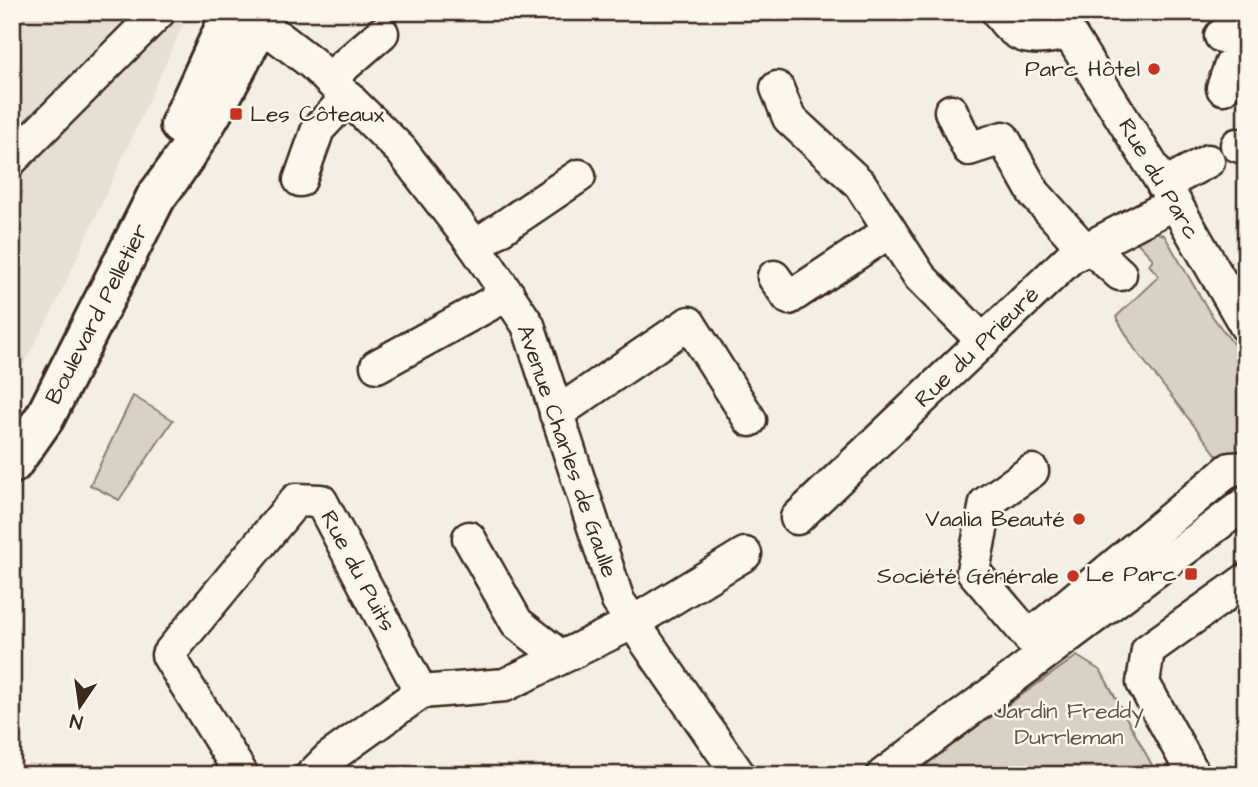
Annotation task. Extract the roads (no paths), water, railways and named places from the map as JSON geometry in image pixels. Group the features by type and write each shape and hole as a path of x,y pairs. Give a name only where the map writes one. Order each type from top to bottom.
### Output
{"main road":[{"name":"Boulevard Pelletier","path":"12,464 45,417 156,197 192,145 242,15"}],"street":[{"path":"12,159 159,12"},
{"name":"Rue du Parc","path":"998,12 1009,30 1027,38 1063,23 1169,194 1246,326"},
{"name":"Avenue Charles de Gaulle","path":"242,15 338,88 401,150 475,246 508,294 528,325 618,601 739,775"},
{"path":"300,180 318,129 338,88 382,33"},
{"path":"1223,88 1231,65 1246,57"},
{"path":"777,89 789,118 860,184 920,277 984,341"},
{"path":"951,111 970,149 1003,138 1034,193 1087,248 1120,274"},
{"name":"Rue du Prieuré","path":"797,518 1071,257 1169,194 1208,161"},
{"path":"475,246 579,176"},
{"path":"789,297 890,231"},
{"path":"377,366 508,294"},
{"path":"556,414 689,323 750,420"},
{"path":"883,775 1036,646 1230,468 1246,468"},
{"path":"1032,471 986,503 973,571 1036,646"},
{"name":"Rue du Puits","path":"242,775 168,655 296,500 321,501 421,692"},
{"path":"1036,646 1246,503"},
{"path":"469,538 517,623 561,657"},
{"path":"312,775 329,758 421,692 505,685 632,622 745,554"},
{"path":"1194,775 1143,683 1147,650 1246,580"}],"place":[{"name":"Parc Hôtel","path":"1154,69"},
{"name":"Les Côteaux","path":"236,114"},
{"name":"Vaalia Beauté","path":"1079,519"},
{"name":"Le Parc","path":"1191,574"},
{"name":"Société Générale","path":"1073,576"}],"park label":[{"name":"Jardin Freddy Durrleman","path":"1069,724"}]}
